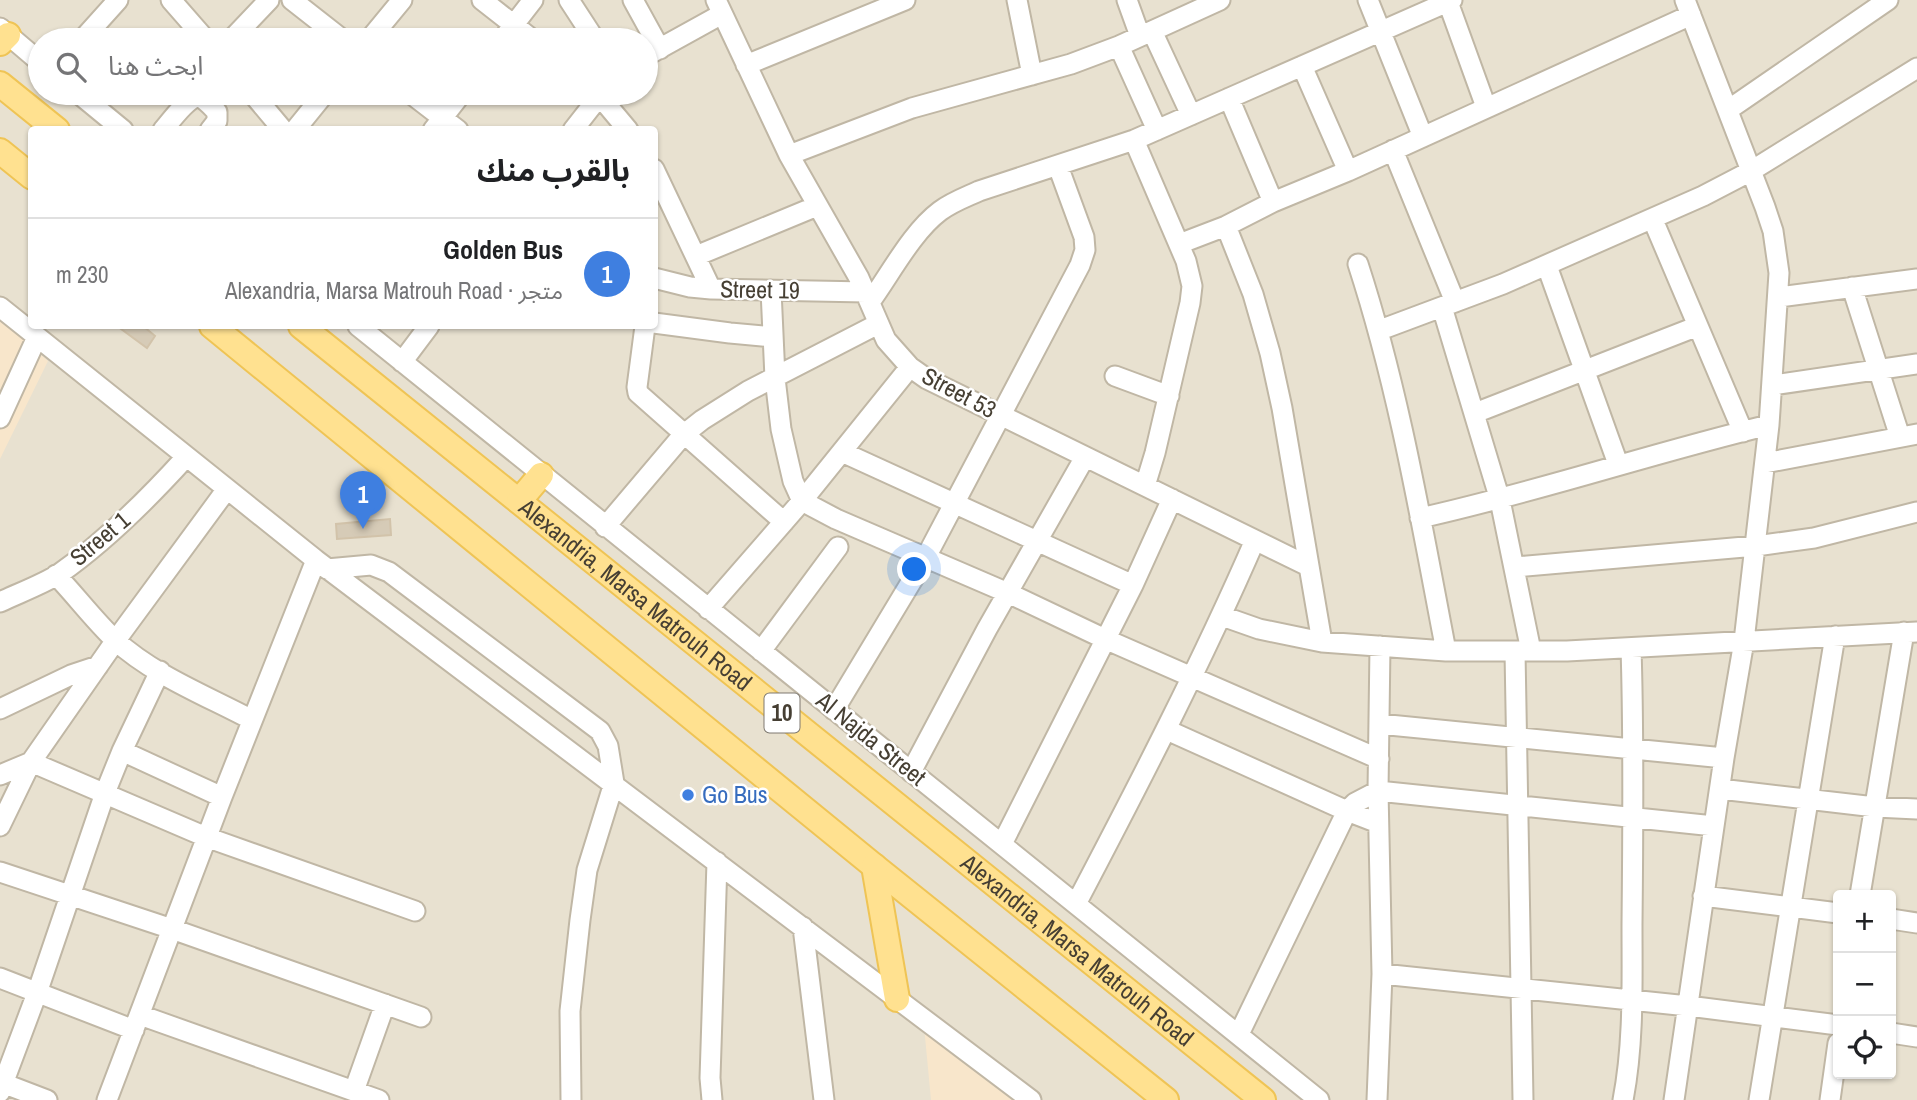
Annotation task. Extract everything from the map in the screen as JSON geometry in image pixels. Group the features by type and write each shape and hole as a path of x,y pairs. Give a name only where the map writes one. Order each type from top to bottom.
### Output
{"main road":[{"path":"0,84 52,126"},
{"path":"0,151 28,174"},
{"name":"10","path":"216,329 874,866 1166,1100"},
{"name":"Alexandria, Marsa Matrouh Road","path":"306,329 1263,1100"},
{"path":"519,501 541,475"},
{"path":"874,866 897,999"}],"street":[{"path":"93,28 118,0"},
{"path":"171,0 196,28"},
{"path":"242,28 269,0"},
{"path":"292,0 328,28"},
{"path":"379,28 402,0"},
{"path":"482,0 504,28"},
{"path":"512,28 533,0"},
{"path":"569,0 587,28"},
{"path":"633,0 644,28"},
{"path":"746,65 905,0"},
{"path":"1017,0 1032,75"},
{"path":"1127,0 1191,115"},
{"path":"1368,0 1423,136"},
{"path":"1728,110 1888,0"},
{"path":"868,297 923,226 940,211 979,191 1134,140 1450,1 1486,107"},
{"path":"789,155 912,108 1071,64 1119,46 1211,2"},
{"path":"658,49 719,7"},
{"name":"Street 53","path":"719,7 789,155 868,297 886,340 910,367 927,379 1308,566"},
{"path":"1179,244 1226,226 1273,202 1348,171 1688,8 1773,231 1779,296 1773,385 1745,641 1724,758 1674,1100"},
{"path":"3,35 28,53"},
{"path":"1119,46 1157,130"},
{"path":"1302,66 1348,171"},
{"path":"1380,330 1547,266 1653,220 1752,171 1917,68"},
{"path":"1229,98 1273,202"},
{"path":"93,105 118,126"},
{"path":"167,126 186,105"},
{"path":"208,105 216,112 213,126"},
{"path":"262,105 280,126"},
{"path":"298,126 315,105"},
{"path":"422,105 444,126 455,105"},
{"path":"576,126 591,105"},
{"path":"608,105 625,126"},
{"path":"1134,140 1179,244 1192,286 1191,303 1145,486"},
{"path":"1393,150 1448,304 1516,567 1523,651 1517,737 1523,1100"},
{"path":"834,710 925,559 1080,265 1085,250 1084,237 1058,166"},
{"path":"658,177 711,289"},
{"path":"696,256 817,205"},
{"path":"1653,220 1743,432"},
{"path":"1226,226 1253,294 1265,334 1282,408 1322,642"},
{"path":"1358,264 1380,330 1446,651"},
{"path":"1547,266 1618,464"},
{"name":"Street 19","path":"658,279 711,289 868,297"},
{"path":"1779,296 1917,279"},
{"path":"1765,463 1912,438 1879,370 1852,287"},
{"path":"771,290 775,378 786,457 802,500 836,519 925,559 1008,593 1105,639 1379,759"},
{"path":"0,307 321,565 614,783 1031,1100"},
{"path":"658,324 773,337"},
{"path":"605,527 683,435 723,405 878,324"},
{"path":"1475,412 1698,326"},
{"name":"Al Najda Street","path":"362,329 1319,1100"},
{"path":"402,362 427,329"},
{"path":"645,329 638,393 784,522"},
{"path":"0,418 37,337"},
{"path":"1773,385 1917,364"},
{"path":"708,609 784,522 910,367"},
{"path":"1115,376 1168,396"},
{"path":"1420,518 1500,500 1618,464 1769,425"},
{"path":"842,452 1133,585"},
{"name":"Street 1","path":"0,602 56,575 113,531 186,457"},
{"path":"911,772 1085,457"},
{"path":"0,826 31,762 116,640 227,489"},
{"path":"1002,845 1133,585 1172,499"},
{"path":"1516,567 1756,547 1814,538 1917,512"},
{"path":"1076,904 1167,730 1255,540"},
{"path":"761,651 838,547"},
{"path":"107,1100 252,720 321,565"},
{"path":"321,565 371,565 389,572 600,731 608,746 614,783 587,870 570,1011 571,1100"},
{"path":"56,575 116,640 160,671 252,720"},
{"path":"1222,616 1259,629 1322,642 1446,651 1631,648 1910,632 1861,890"},
{"path":"1759,1100 1835,636"},
{"path":"1377,1100 1382,974 1378,823 1380,646"},
{"path":"1623,1100 1630,1053 1632,1001 1634,749 1631,648"},
{"path":"0,709 71,675 98,666"},
{"path":"47,1100 1,1086 37,993 105,793 160,671"},
{"path":"1379,724 1724,758"},
{"path":"1167,730 1378,823"},
{"path":"122,751 222,797"},
{"path":"0,775 31,762 206,837 415,911"},
{"path":"1720,789 1875,807 1917,809"},
{"path":"1238,1034 1347,811 1355,803 1378,791 1714,826"},
{"path":"712,1100 710,1078 717,862"},
{"path":"0,872 172,929 421,1017"},
{"path":"1703,896 1833,912"},
{"path":"1896,920 1917,923"},
{"path":"803,927 824,1100"},
{"path":"1382,974 1773,1015 1833,1024"},
{"path":"0,978 37,993 379,1100"},
{"path":"354,1091 385,1004"},
{"path":"1896,1034 1917,1037"},
{"path":"1830,1100 1833,1079"}],"shaded area":[{"path":"0,0 1917,0 1917,1100 0,1100"},
{"path":"0,319 48,361 0,459"},
{"path":"924,1026 1030,1100 931,1100"}],"building":[{"path":"121,329 147,329 155,336 147,348"},
{"path":"390,519 391,535 337,539 336,524"}],"place":[{"name":"Golden Bus","path":"363,529"},
{"name":"Go Bus","path":"688,795"}]}
